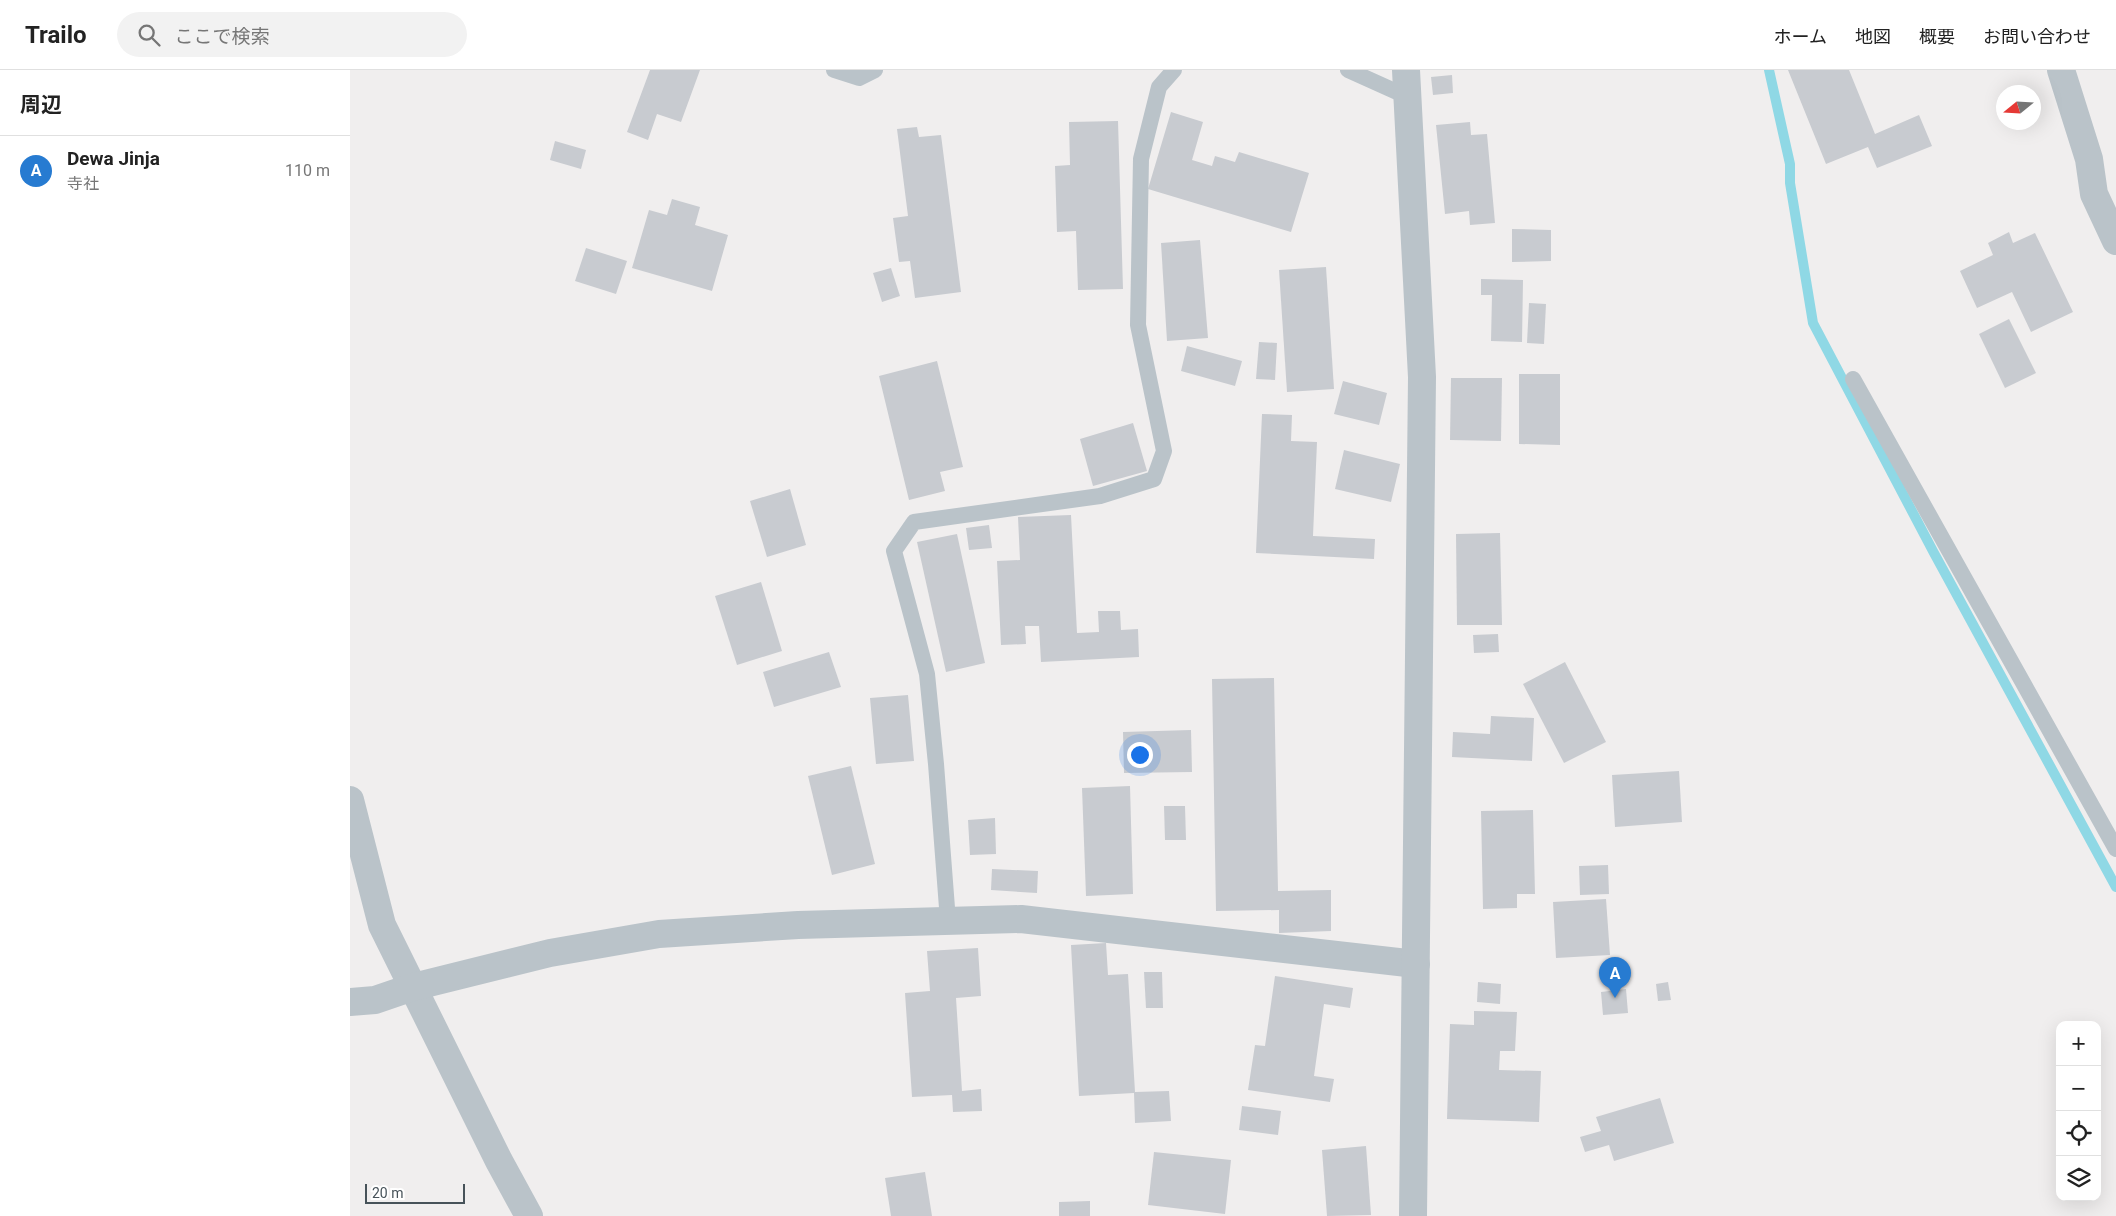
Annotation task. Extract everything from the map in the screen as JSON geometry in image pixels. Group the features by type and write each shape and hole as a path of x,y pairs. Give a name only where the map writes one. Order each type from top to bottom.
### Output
{"street":[{"path":"1406,70 1422,377 1413,1216"},
{"path":"2060,70 2089,159 2094,194 2116,240"},
{"path":"350,800 382,925 498,1161 529,1216"},
{"path":"350,1002 375,1000 413,987 550,953 659,934 798,925 1021,918 1416,964"}],"lane":[{"path":"834,70 859,78 875,70"},
{"path":"948,921 927,674 894,551 914,522 1100,496 1154,479 1164,451 1138,326 1141,159 1159,87 1174,70"},
{"path":"1348,70 1408,98"},
{"path":"1853,379 2116,849"}],"building":[{"path":"650,70 700,70 681,122 657,114 648,140 627,132"},
{"path":"1788,70 1849,70 1875,134 1919,115 1932,146 1877,168 1868,147 1826,164"},
{"path":"1452,75 1453,93 1433,95 1431,77"},
{"path":"1171,112 1203,122 1192,160 1212,166 1215,156 1235,162 1239,152 1309,173 1291,232 1148,189"},
{"path":"1118,121 1123,289 1078,290 1076,231 1057,232 1055,166 1070,165 1069,122"},
{"path":"1470,122 1471,135 1487,134 1495,223 1470,225 1469,211 1445,214 1436,125"},
{"path":"917,127 919,137 941,135 961,292 915,298 910,261 899,262 893,218 908,216 897,129"},
{"path":"555,141 586,150 581,169 550,160"},
{"path":"672,199 700,207 695,225 728,235 712,291 632,268 649,210 667,215"},
{"path":"1512,229 1551,230 1551,261 1512,262"},
{"path":"2009,232 2013,243 2035,233 2073,312 2031,332 2012,292 1977,308 1960,271 1993,255 1988,243"},
{"path":"1200,240 1208,338 1167,341 1161,243"},
{"path":"586,248 627,261 616,294 575,281"},
{"path":"1326,267 1334,389 1287,392 1279,270"},
{"path":"891,268 900,296 882,302 873,273"},
{"path":"1481,279 1523,280 1522,342 1491,341 1492,295 1481,295"},
{"path":"1529,303 1546,304 1544,344 1527,343"},
{"path":"2009,319 2036,373 2005,388 1979,334"},
{"path":"1259,342 1277,343 1275,380 1256,379"},
{"path":"1187,346 1242,361 1235,386 1181,371"},
{"path":"937,361 963,467 940,472 945,491 909,500 879,376"},
{"path":"1519,374 1560,374 1560,445 1519,444"},
{"path":"1451,378 1502,378 1501,441 1450,440"},
{"path":"1343,381 1387,393 1379,425 1334,414"},
{"path":"1262,414 1292,415 1291,441 1317,442 1313,536 1375,539 1374,559 1256,553"},
{"path":"1133,423 1147,471 1093,486 1080,439"},
{"path":"1344,450 1400,464 1391,502 1335,489"},
{"path":"790,489 806,545 767,557 750,501"},
{"path":"1071,515 1077,633 1099,632 1098,611 1120,611 1121,630 1138,629 1139,657 1041,662 1039,626 1025,626 1026,644 1001,645 997,561 1020,560 1018,517"},
{"path":"989,525 992,548 969,550 966,528"},
{"path":"1500,533 1502,625 1457,625 1456,534"},
{"path":"957,534 985,663 946,672 917,542"},
{"path":"761,582 782,651 737,665 715,596"},
{"path":"1498,634 1499,652 1474,653 1473,635"},
{"path":"829,652 841,687 774,707 763,672"},
{"path":"1565,662 1606,742 1564,763 1523,684"},
{"path":"1274,678 1278,891 1331,890 1331,931 1279,933 1279,910 1216,911 1212,679"},
{"path":"908,695 914,761 876,764 870,698"},
{"path":"1491,716 1534,718 1532,761 1452,757 1453,732 1490,734"},
{"path":"1191,730 1192,772 1124,773 1123,732"},
{"path":"851,766 875,864 832,875 808,776"},
{"path":"1679,771 1682,822 1615,827 1612,775"},
{"path":"1130,786 1133,894 1086,896 1082,788"},
{"path":"1164,806 1185,806 1186,840 1165,840"},
{"path":"1533,810 1535,894 1517,894 1517,908 1483,909 1481,811"},
{"path":"995,818 996,854 970,855 968,820"},
{"path":"1608,865 1609,894 1580,895 1579,866"},
{"path":"992,869 1038,871 1037,893 991,890"},
{"path":"1606,899 1610,955 1556,958 1553,902"},
{"path":"1106,943 1108,975 1128,974 1135,1092 1169,1091 1171,1121 1135,1123 1134,1093 1079,1096 1071,945"},
{"path":"978,948 981,996 956,998 962,1091 981,1089 982,1111 953,1112 952,1095 912,1097 905,993 930,991 927,951"},
{"path":"1144,972 1162,972 1163,1008 1146,1008"},
{"path":"1275,976 1353,988 1350,1008 1324,1004 1314,1076 1334,1079 1330,1102 1248,1090 1255,1045 1265,1046"},
{"path":"1478,982 1501,984 1500,1004 1477,1002"},
{"path":"1668,982 1671,1000 1658,1001 1656,984"},
{"path":"1626,989 1628,1013 1603,1015 1601,992"},
{"path":"1474,1011 1517,1012 1515,1051 1500,1051 1499,1070 1541,1071 1539,1122 1447,1119 1450,1024 1474,1025"},
{"path":"1660,1098 1674,1143 1614,1161 1609,1145 1585,1152 1580,1137 1601,1131 1596,1117"},
{"path":"1242,1106 1281,1111 1278,1135 1239,1130"},
{"path":"1366,1146 1371,1215 1327,1216 1322,1150"},
{"path":"1154,1152 1231,1160 1225,1214 1148,1205"},
{"path":"925,1172 932,1216 891,1216 885,1178"},
{"path":"1090,1201 1090,1216 1059,1216 1059,1202"}],"waterway":[{"path":"1769,70 1790,164 1790,183 1813,323 1934,553 2116,887"}],"place":[{"name":"Dewa Jinja","path":"1615,998"}]}
